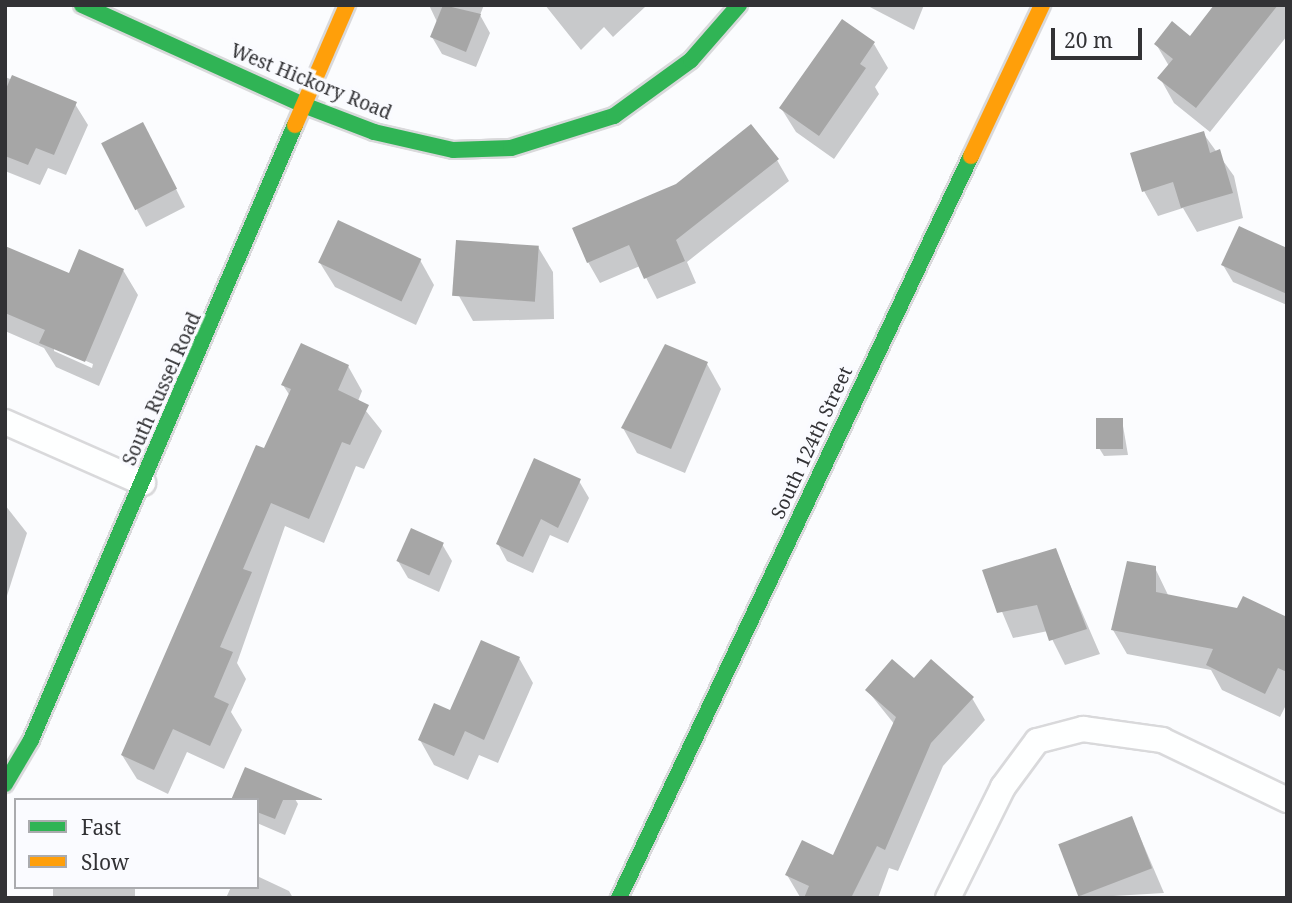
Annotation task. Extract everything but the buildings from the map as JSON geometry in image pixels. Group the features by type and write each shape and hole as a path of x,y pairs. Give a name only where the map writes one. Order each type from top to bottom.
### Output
{"street":[{"name":"West Hickory Road","path":"82,5 306,106 374,132 453,149 548,139 650,95 739,5"},
{"name":"South Russel Road","path":"5,785 31,740 306,106 347,5"},
{"name":"South 124th Street","path":"619,898 1042,5"},
{"path":"5,422 143,483"},
{"path":"948,898 1003,787 1037,741 1083,729 1162,740 1287,800"}],"traffic: fast":[{"path":"82,5 306,106 374,132 453,150 511,148 614,116 691,60 739,5"},
{"path":"5,784 31,740 295,125"},
{"path":"619,898 971,156"}],"traffic: slow":[{"path":"295,125 347,5"},
{"path":"971,156 1042,5"}]}
